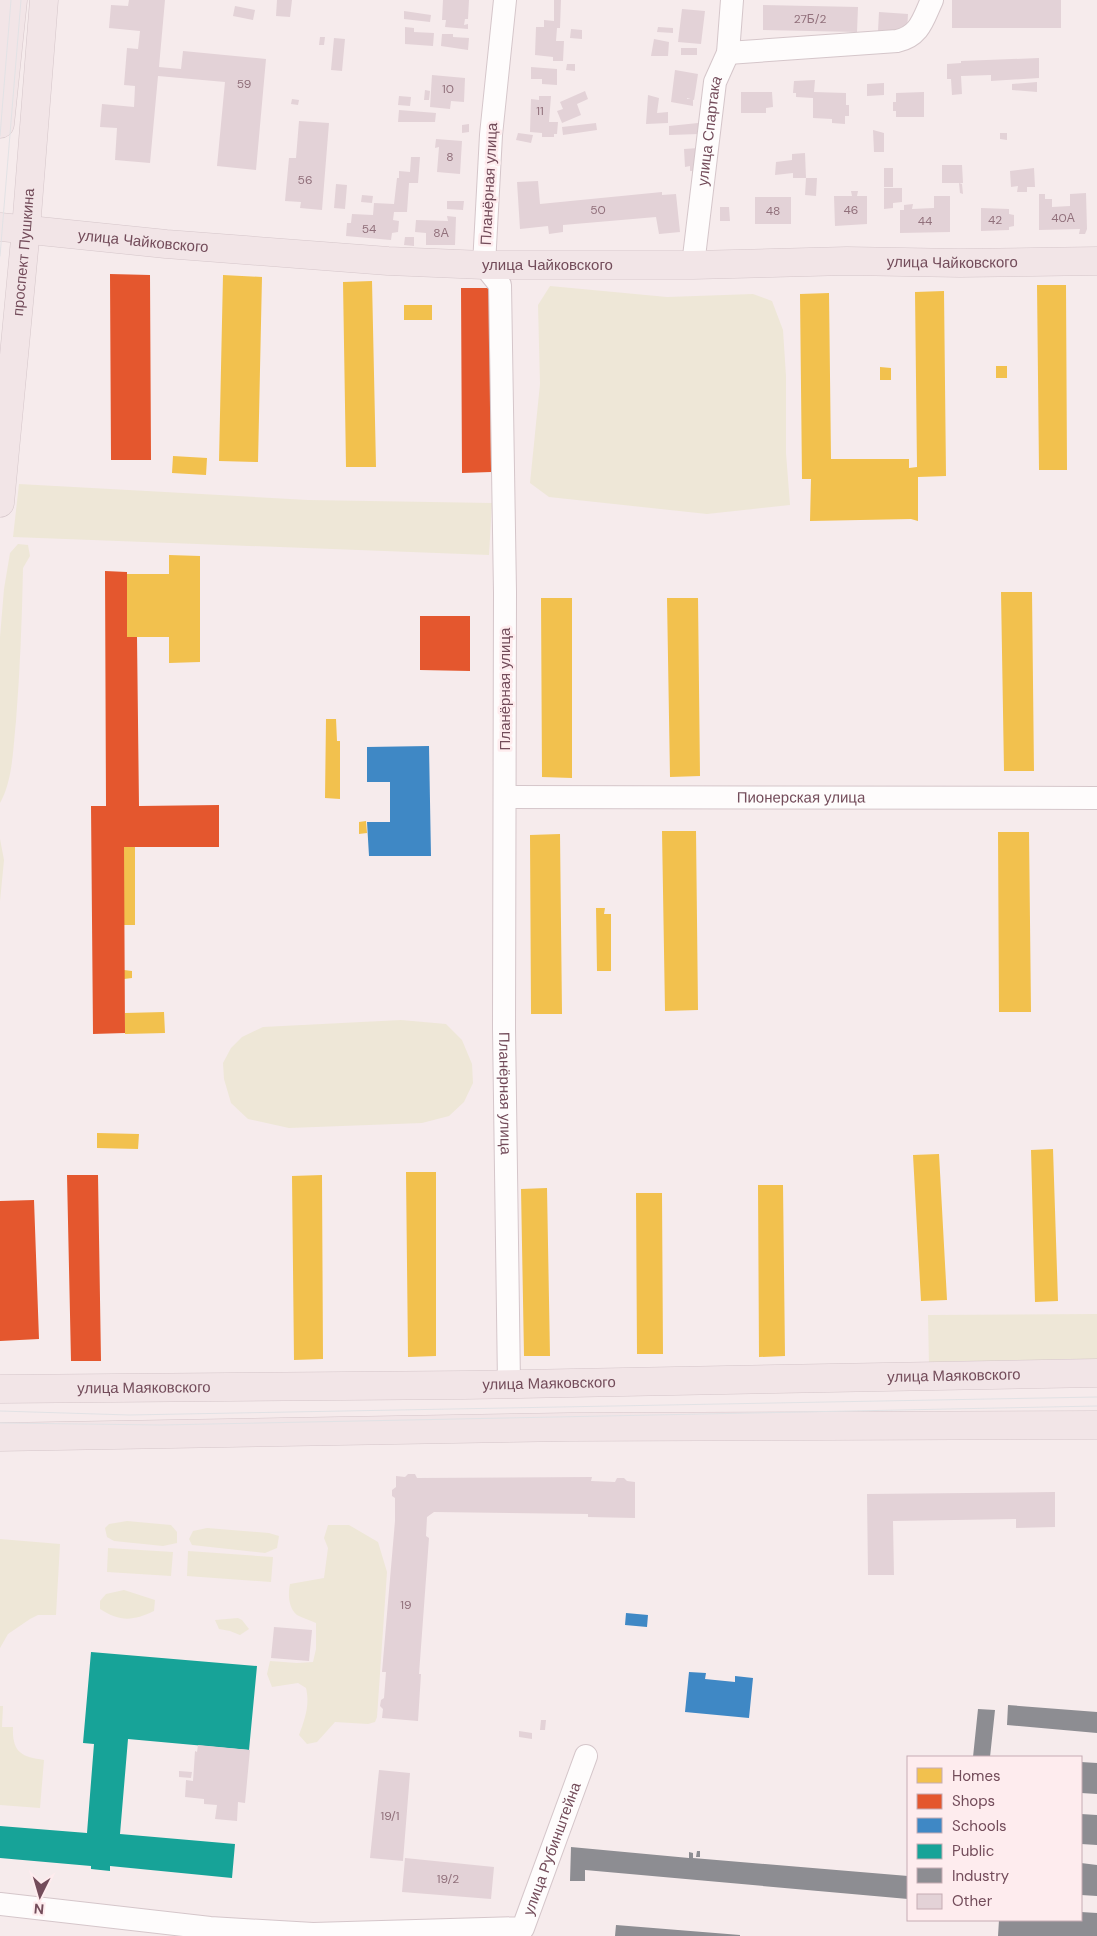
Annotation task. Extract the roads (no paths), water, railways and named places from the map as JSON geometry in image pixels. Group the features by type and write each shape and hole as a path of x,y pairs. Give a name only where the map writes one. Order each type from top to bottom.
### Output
{"main road":[{"path":"0,124 13,0"},
{"name":"проспект Пушкина","path":"0,502 13,228 44,0"},
{"name":"улица Чайковского","path":"13,228 166,244 388,261 484,265 693,265 847,261 960,263 1097,261"},
{"name":"улица Маяковского","path":"0,1389 509,1384 1097,1373"},
{"path":"0,1437 569,1427 1097,1425"}],"street":[{"name":"Планёрная улица","path":"505,0 491,134 484,265 500,285 505,592 504,1030 509,1384"},
{"name":"улица Спартака","path":"693,265 715,82 728,53 732,0"},
{"path":"728,53 907,39 916,32 932,0"},
{"name":"Пионерская улица","path":"505,797 1097,798"},
{"name":"улица Рубинштейна","path":"0,1904 210,1928 313,1934 523,1928 586,1756"}],"tram line":[{"path":"0,136 11,0"},
{"path":"0,256 21,0"},
{"path":"0,1411 129,1415 1097,1397"},
{"path":"0,1423 161,1425 1097,1406"}]}
